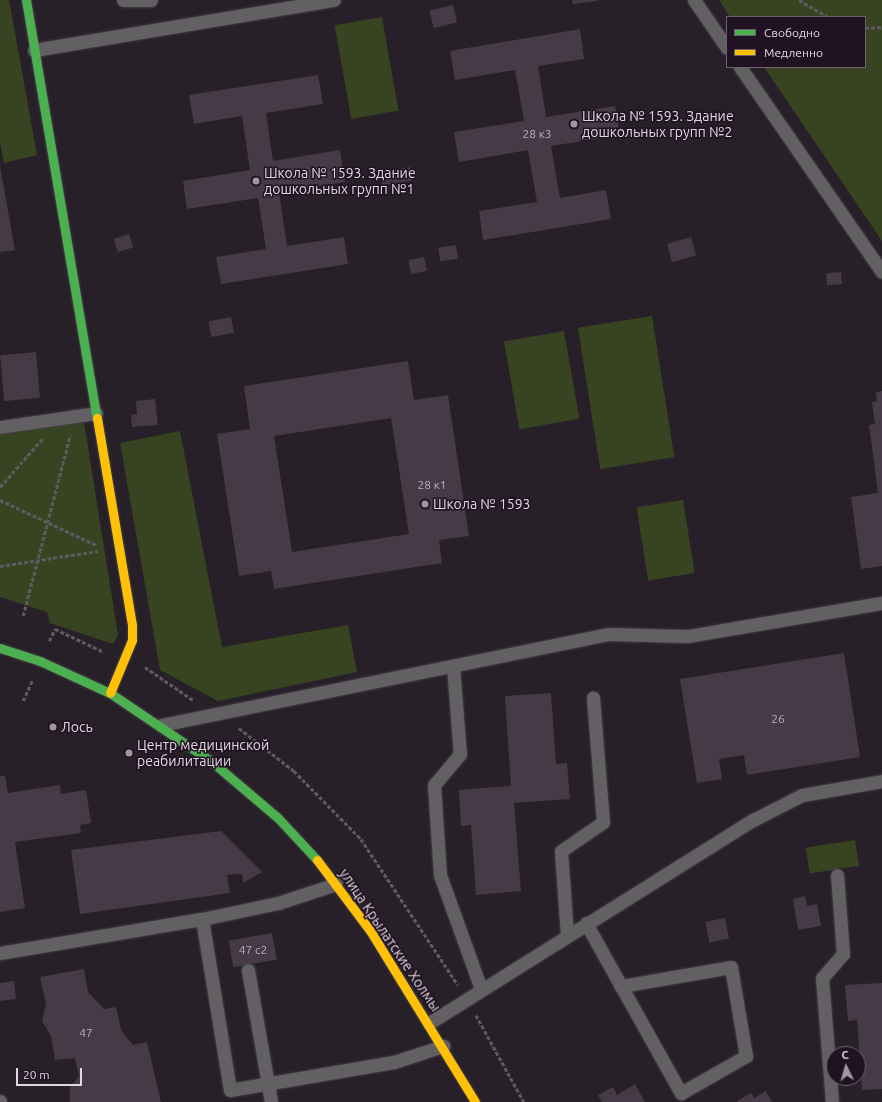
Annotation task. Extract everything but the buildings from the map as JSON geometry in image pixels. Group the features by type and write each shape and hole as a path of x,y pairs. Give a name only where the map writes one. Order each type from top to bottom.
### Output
{"street":[{"path":"26,0 132,625 132,640 110,693"},
{"name":"улица Крылатские Холмы","path":"0,648 40,661 110,693 161,725 211,761 278,818 336,884 429,1023 475,1102"}],"lane":[{"path":"123,0 151,0"},
{"path":"34,50 334,0"},
{"path":"694,0 726,47"},
{"path":"741,68 882,272"},
{"path":"0,427 96,412"},
{"path":"161,725 609,634 688,636 882,604"},
{"path":"453,666 460,754 434,785 440,876 481,989"},
{"path":"567,935 561,851 603,822 593,697"},
{"path":"429,1023 586,923 753,820 802,795 882,781"},
{"path":"832,1102 822,978 843,954 837,875"},
{"path":"0,953 202,919 278,903 336,884"},
{"path":"202,919 230,1090 394,1062 443,1046"},
{"path":"586,923 621,986 681,1093 746,1056 731,967 621,986"},
{"path":"248,970 271,1102"}],"path":[{"path":"799,0 826,16"},
{"path":"866,28 882,28"},
{"path":"23,616 75,415"},
{"path":"0,487 60,418"},
{"path":"0,500 104,548 38,561 0,566"},
{"path":"55,629 123,661 144,667 215,715 240,728 294,772 361,839 467,998 524,1102"}],"green space":[{"path":"0,0 9,0 37,155 4,163 0,142"},
{"path":"719,0 882,0 882,241 765,68 866,68 866,16 729,16"},
{"path":"382,17 398,111 351,119 335,25"},
{"path":"652,316 674,457 600,469 578,328"},
{"path":"564,331 579,419 519,429 504,342"},
{"path":"84,422 118,635 113,644 50,623 47,612 0,597 0,434"},
{"path":"180,431 222,647 348,625 357,672 218,701 160,670 120,443"},
{"path":"683,500 695,573 648,580 637,507"},
{"path":"855,840 859,866 810,874 806,848"}],"traffic: fast":[{"path":"26,0 97,418"},
{"path":"0,648 40,661 110,693 211,761 278,818 317,860"}],"traffic: slow":[{"path":"97,418 132,625 132,640 110,693"},
{"path":"317,860 371,932 475,1102"}],"place":[{"name":"Школа № 1593. Здание дошкольных групп №2","path":"574,124"},
{"name":"Школа № 1593. Здание дошкольных групп №1","path":"256,181"},
{"name":"Школа № 1593","path":"425,504"},
{"name":"Лось","path":"53,727"},
{"name":"Центр медицинской реабилитации","path":"129,753"}]}
